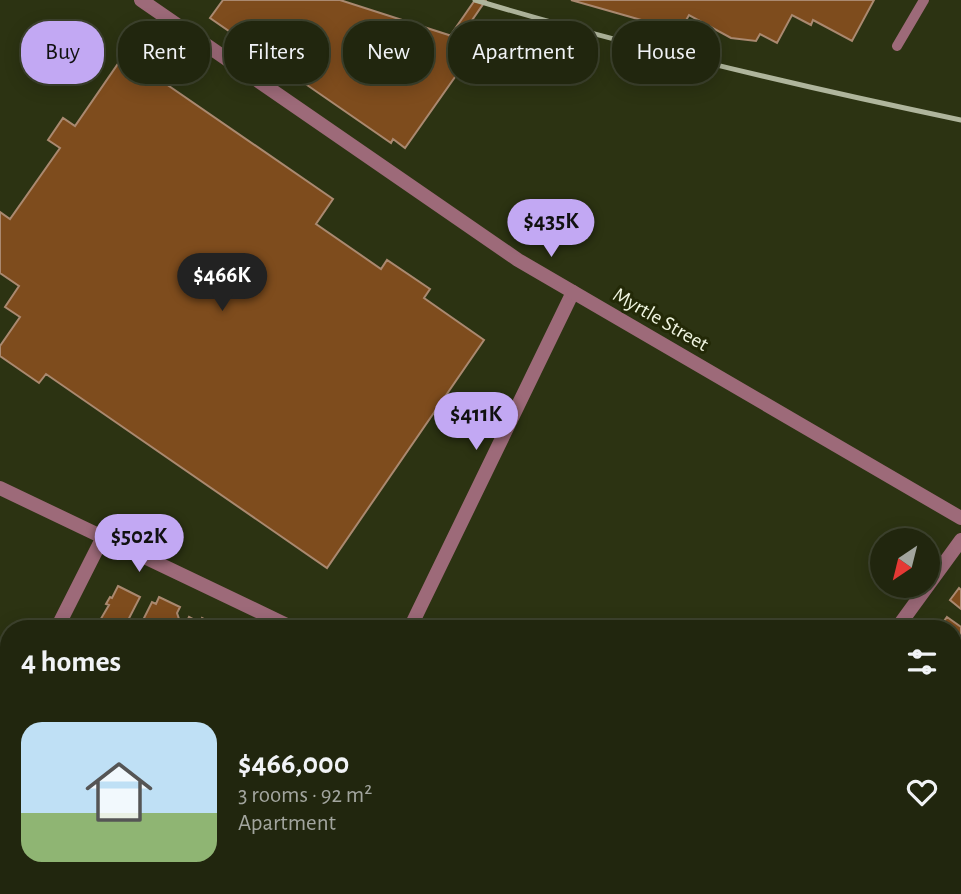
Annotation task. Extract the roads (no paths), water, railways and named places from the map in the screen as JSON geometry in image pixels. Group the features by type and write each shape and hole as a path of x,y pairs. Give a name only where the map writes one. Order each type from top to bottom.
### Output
{"street":[{"name":"Myrtle Street","path":"141,0 498,246 961,518"},
{"path":"414,620 573,292"},
{"path":"0,488 276,620"},
{"path":"61,620 103,537"},
{"path":"903,620 961,540"}],"lane":[{"path":"897,46 924,0"}],"railway":[{"path":"475,0 717,65 961,120"}]}
